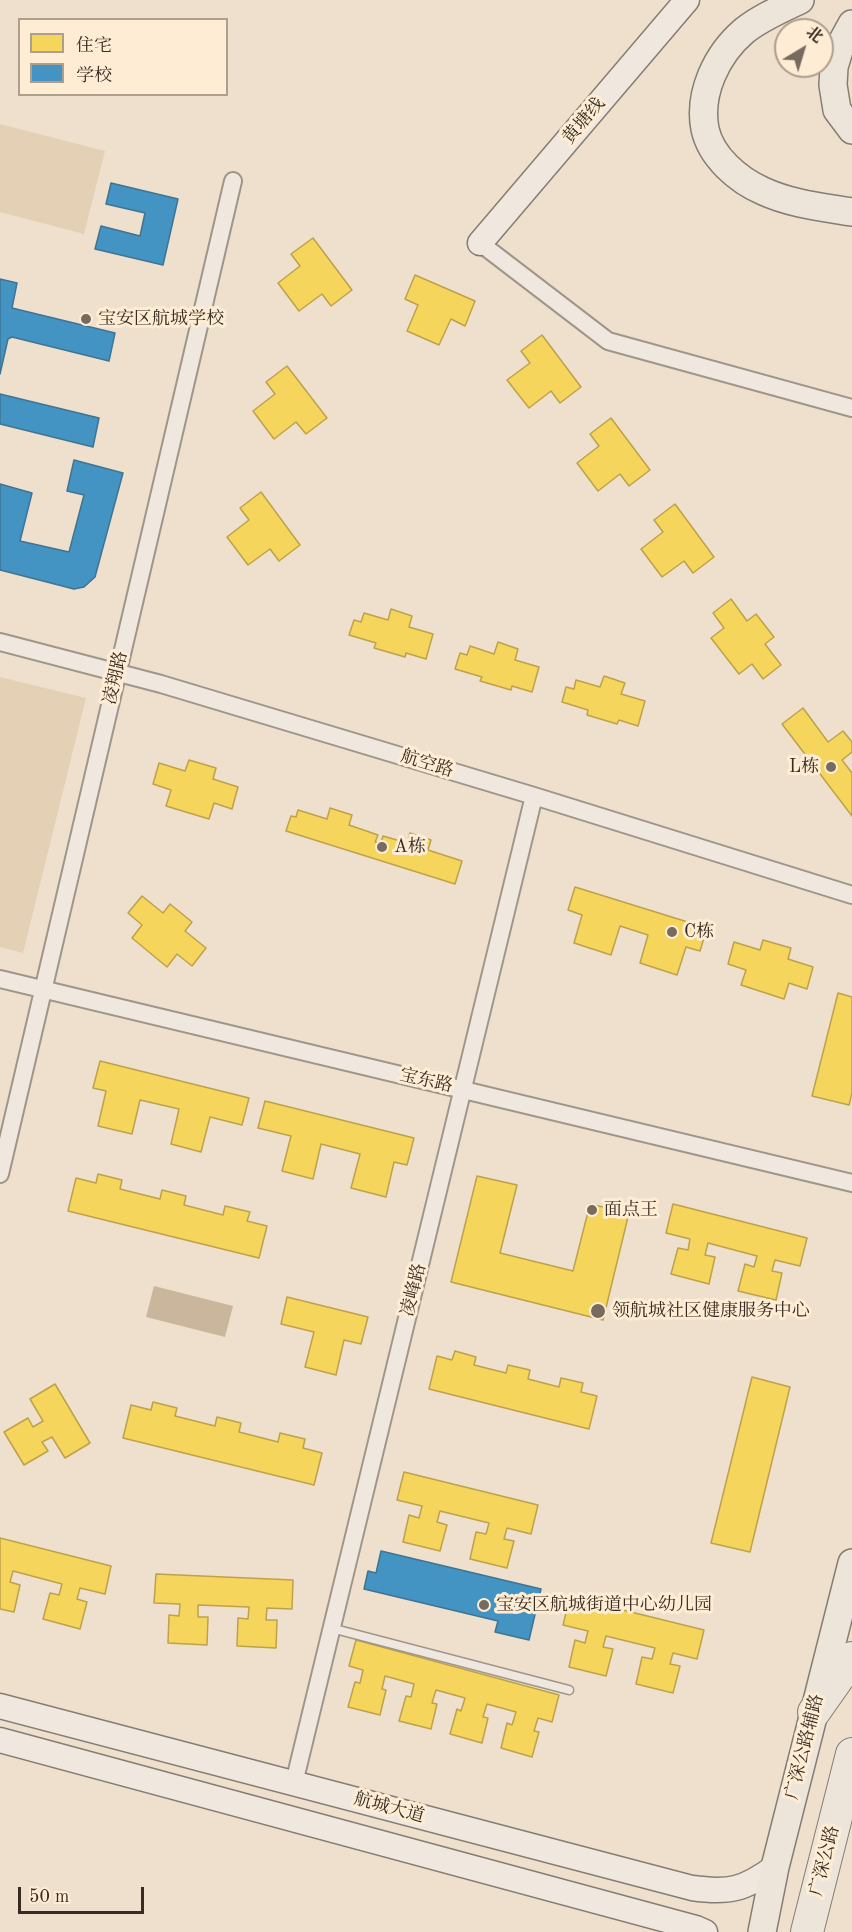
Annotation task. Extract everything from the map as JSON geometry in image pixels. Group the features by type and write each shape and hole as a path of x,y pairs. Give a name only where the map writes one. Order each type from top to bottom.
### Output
{"highway":[{"path":"814,1712 852,1659"},
{"name":"广深公路","path":"807,1932 852,1754"}],"main road":[{"name":"黄塘线","path":"480,243 687,0"},
{"path":"800,0 770,14 744,31 726,50 712,73 704,103 705,130 718,157 737,176 762,191 794,202 852,212"},
{"path":"852,24 841,44 834,67 833,85 837,110 852,130"},
{"name":"广深公路辅路","path":"762,1932 775,1867 852,1563"},
{"name":"航城大道","path":"0,1706 692,1888 717,1891 736,1889 757,1880 775,1867"},
{"name":"航城大道","path":"0,1740 705,1932"},
{"path":"571,1894 583,1893 593,1881 592,1869 580,1858"}],"street":[{"name":"凌翔路","path":"0,1174 232,181"},
{"path":"480,243 608,341 852,408"},
{"name":"航空路","path":"0,642 118,671 534,796 852,896"},
{"name":"凌峰路","path":"294,1783 534,796"},
{"name":"宝东路","path":"0,979 852,1184"}],"lane":[{"path":"331,1628 569,1690"}],"shaded area":[{"path":"0,124 105,151 84,234 0,212"},
{"path":"0,677 86,698 23,953 0,947"},
{"path":"154,1286 233,1306 225,1337 146,1317"}],"building: 住宅":[{"path":"313,238 352,290 331,306 322,294 299,311 278,283 300,266 291,254"},
{"path":"415,275 475,301 465,326 451,319 439,345 407,331 418,305 405,299"},
{"path":"542,335 581,387 560,403 551,391 529,408 507,380 530,363 521,351"},
{"path":"287,366 327,418 306,434 296,422 274,439 253,411 275,394 266,382"},
{"path":"611,418 650,470 629,486 620,474 598,491 577,463 599,446 590,434"},
{"path":"261,492 300,545 279,561 270,549 248,565 227,537 249,520 240,508"},
{"path":"675,504 714,557 693,573 684,561 662,577 641,549 663,532 654,520"},
{"path":"731,599 747,621 756,614 774,637 765,644 781,665 763,679 752,664 739,674 711,638 724,628 713,613"},
{"path":"391,609 412,616 409,627 433,634 426,659 406,653 405,657 374,648 376,643 349,635 354,620 361,622 364,613 388,620"},
{"path":"498,642 518,649 515,660 539,667 532,692 512,686 511,690 480,681 482,677 455,669 460,653 467,655 470,646 494,654"},
{"path":"604,676 625,683 621,694 645,701 638,726 619,720 617,724 587,715 588,710 562,702 566,687 574,689 576,680 600,687"},
{"name":"L栋","path":"803,708 828,742 843,731 852,742 852,752 842,760 852,773 852,816 782,724"},
{"path":"189,760 216,768 213,779 238,787 232,809 214,803 209,819 166,806 171,790 153,784 159,763 185,771"},
{"name":"A栋","path":"330,808 352,815 349,825 378,835 375,842 381,843 383,836 407,843 410,833 431,840 428,850 462,861 455,884 286,831 291,816 296,817 298,810 327,819"},
{"name":"C栋","path":"575,887 707,928 700,951 686,947 677,975 640,963 648,935 620,926 611,955 574,943 582,915 568,910"},
{"path":"142,896 163,913 170,904 192,922 185,931 206,948 192,966 177,954 167,967 132,938 142,925 128,913"},
{"path":"763,940 791,948 788,959 813,967 807,989 789,983 784,999 741,985 746,970 728,964 734,942 760,950"},
{"path":"838,993 852,997 852,1093 849,1105 812,1096"},
{"path":"100,1061 249,1098 242,1125 210,1117 201,1152 171,1144 179,1109 140,1100 132,1134 98,1126 106,1091 93,1088"},
{"path":"265,1101 414,1138 407,1165 394,1162 386,1197 351,1188 360,1154 321,1144 313,1179 282,1171 291,1136 258,1128"},
{"path":"98,1174 122,1180 120,1189 160,1199 162,1190 186,1196 184,1205 223,1215 225,1206 250,1212 247,1221 267,1226 259,1258 68,1211 76,1178 96,1183"},
{"path":"477,1176 517,1185 500,1253 573,1271 590,1204 629,1213 603,1320 451,1282"},
{"path":"673,1204 807,1238 800,1266 775,1260 772,1271 782,1273 776,1300 738,1291 745,1264 754,1267 757,1256 708,1243 705,1255 715,1257 709,1284 671,1274 678,1248 688,1250 690,1239 666,1233"},
{"path":"287,1297 368,1317 361,1344 344,1340 336,1375 305,1367 314,1332 281,1324"},
{"path":"455,1351 476,1357 474,1365 506,1373 508,1365 530,1370 528,1379 559,1387 561,1378 583,1383 581,1392 597,1396 589,1429 429,1389 437,1356 452,1360"},
{"path":"752,1377 790,1387 750,1552 711,1543"},
{"path":"55,1384 90,1443 65,1458 52,1437 42,1442 48,1451 24,1465 4,1432 28,1418 33,1427 43,1421 30,1399"},
{"path":"153,1402 177,1408 175,1416 215,1426 217,1417 241,1423 239,1432 278,1442 280,1433 305,1439 303,1448 322,1453 314,1485 123,1438 131,1405 151,1410"},
{"path":"404,1472 538,1505 531,1534 507,1528 504,1539 514,1541 507,1568 470,1559 476,1532 486,1534 489,1523 440,1511 437,1522 447,1525 440,1551 403,1542 409,1515 419,1518 422,1506 397,1500"},
{"path":"0,1538 111,1566 105,1594 80,1588 77,1599 87,1602 80,1629 43,1619 50,1593 59,1595 62,1584 13,1571 10,1582 20,1585 14,1612 0,1609"},
{"path":"156,1574 293,1580 292,1609 267,1608 266,1620 277,1620 276,1648 237,1646 238,1618 248,1619 249,1607 198,1605 198,1617 208,1617 207,1645 168,1643 169,1615 179,1616 180,1604 154,1603"},
{"path":"570,1597 704,1630 697,1659 673,1653 670,1664 680,1666 673,1693 636,1684 642,1657 652,1659 655,1648 606,1636 603,1647 613,1649 606,1676 569,1667 575,1640 585,1643 588,1631 563,1625"},
{"path":"356,1640 559,1695 552,1722 538,1718 534,1731 539,1732 532,1757 501,1748 507,1723 512,1725 516,1712 487,1704 483,1717 488,1718 482,1743 450,1734 457,1709 461,1711 465,1698 436,1690 432,1703 437,1704 431,1729 399,1721 406,1696 411,1697 414,1684 385,1676 382,1689 386,1690 380,1715 348,1707 355,1682 360,1683 363,1670 349,1666"}],"building: 学校":[{"path":"111,183 178,199 163,265 95,249 101,226 140,236 145,213 106,204"},
{"path":"0,279 17,283 12,308 115,333 109,361 12,337 8,339 0,374"},
{"path":"0,394 99,418 93,447 0,424"},
{"path":"74,460 123,473 95,577 84,587 74,589 0,570 0,484 32,493 20,541 69,552 84,495 67,491"},
{"name":"宝安区航城街道中心幼儿园","path":"381,1551 541,1589 529,1640 495,1632 498,1621 364,1589 368,1571 376,1573"}],"place":[{"name":"宝安区航城学校","path":"86,319"},
{"name":"L栋","path":"831,767"},
{"name":"A栋","path":"382,847"},
{"name":"C栋","path":"672,932"},
{"name":"面点王","path":"592,1210"},
{"name":"领航城社区健康服务中心","path":"598,1311"},
{"name":"宝安区航城街道中心幼儿园","path":"484,1605"}]}
